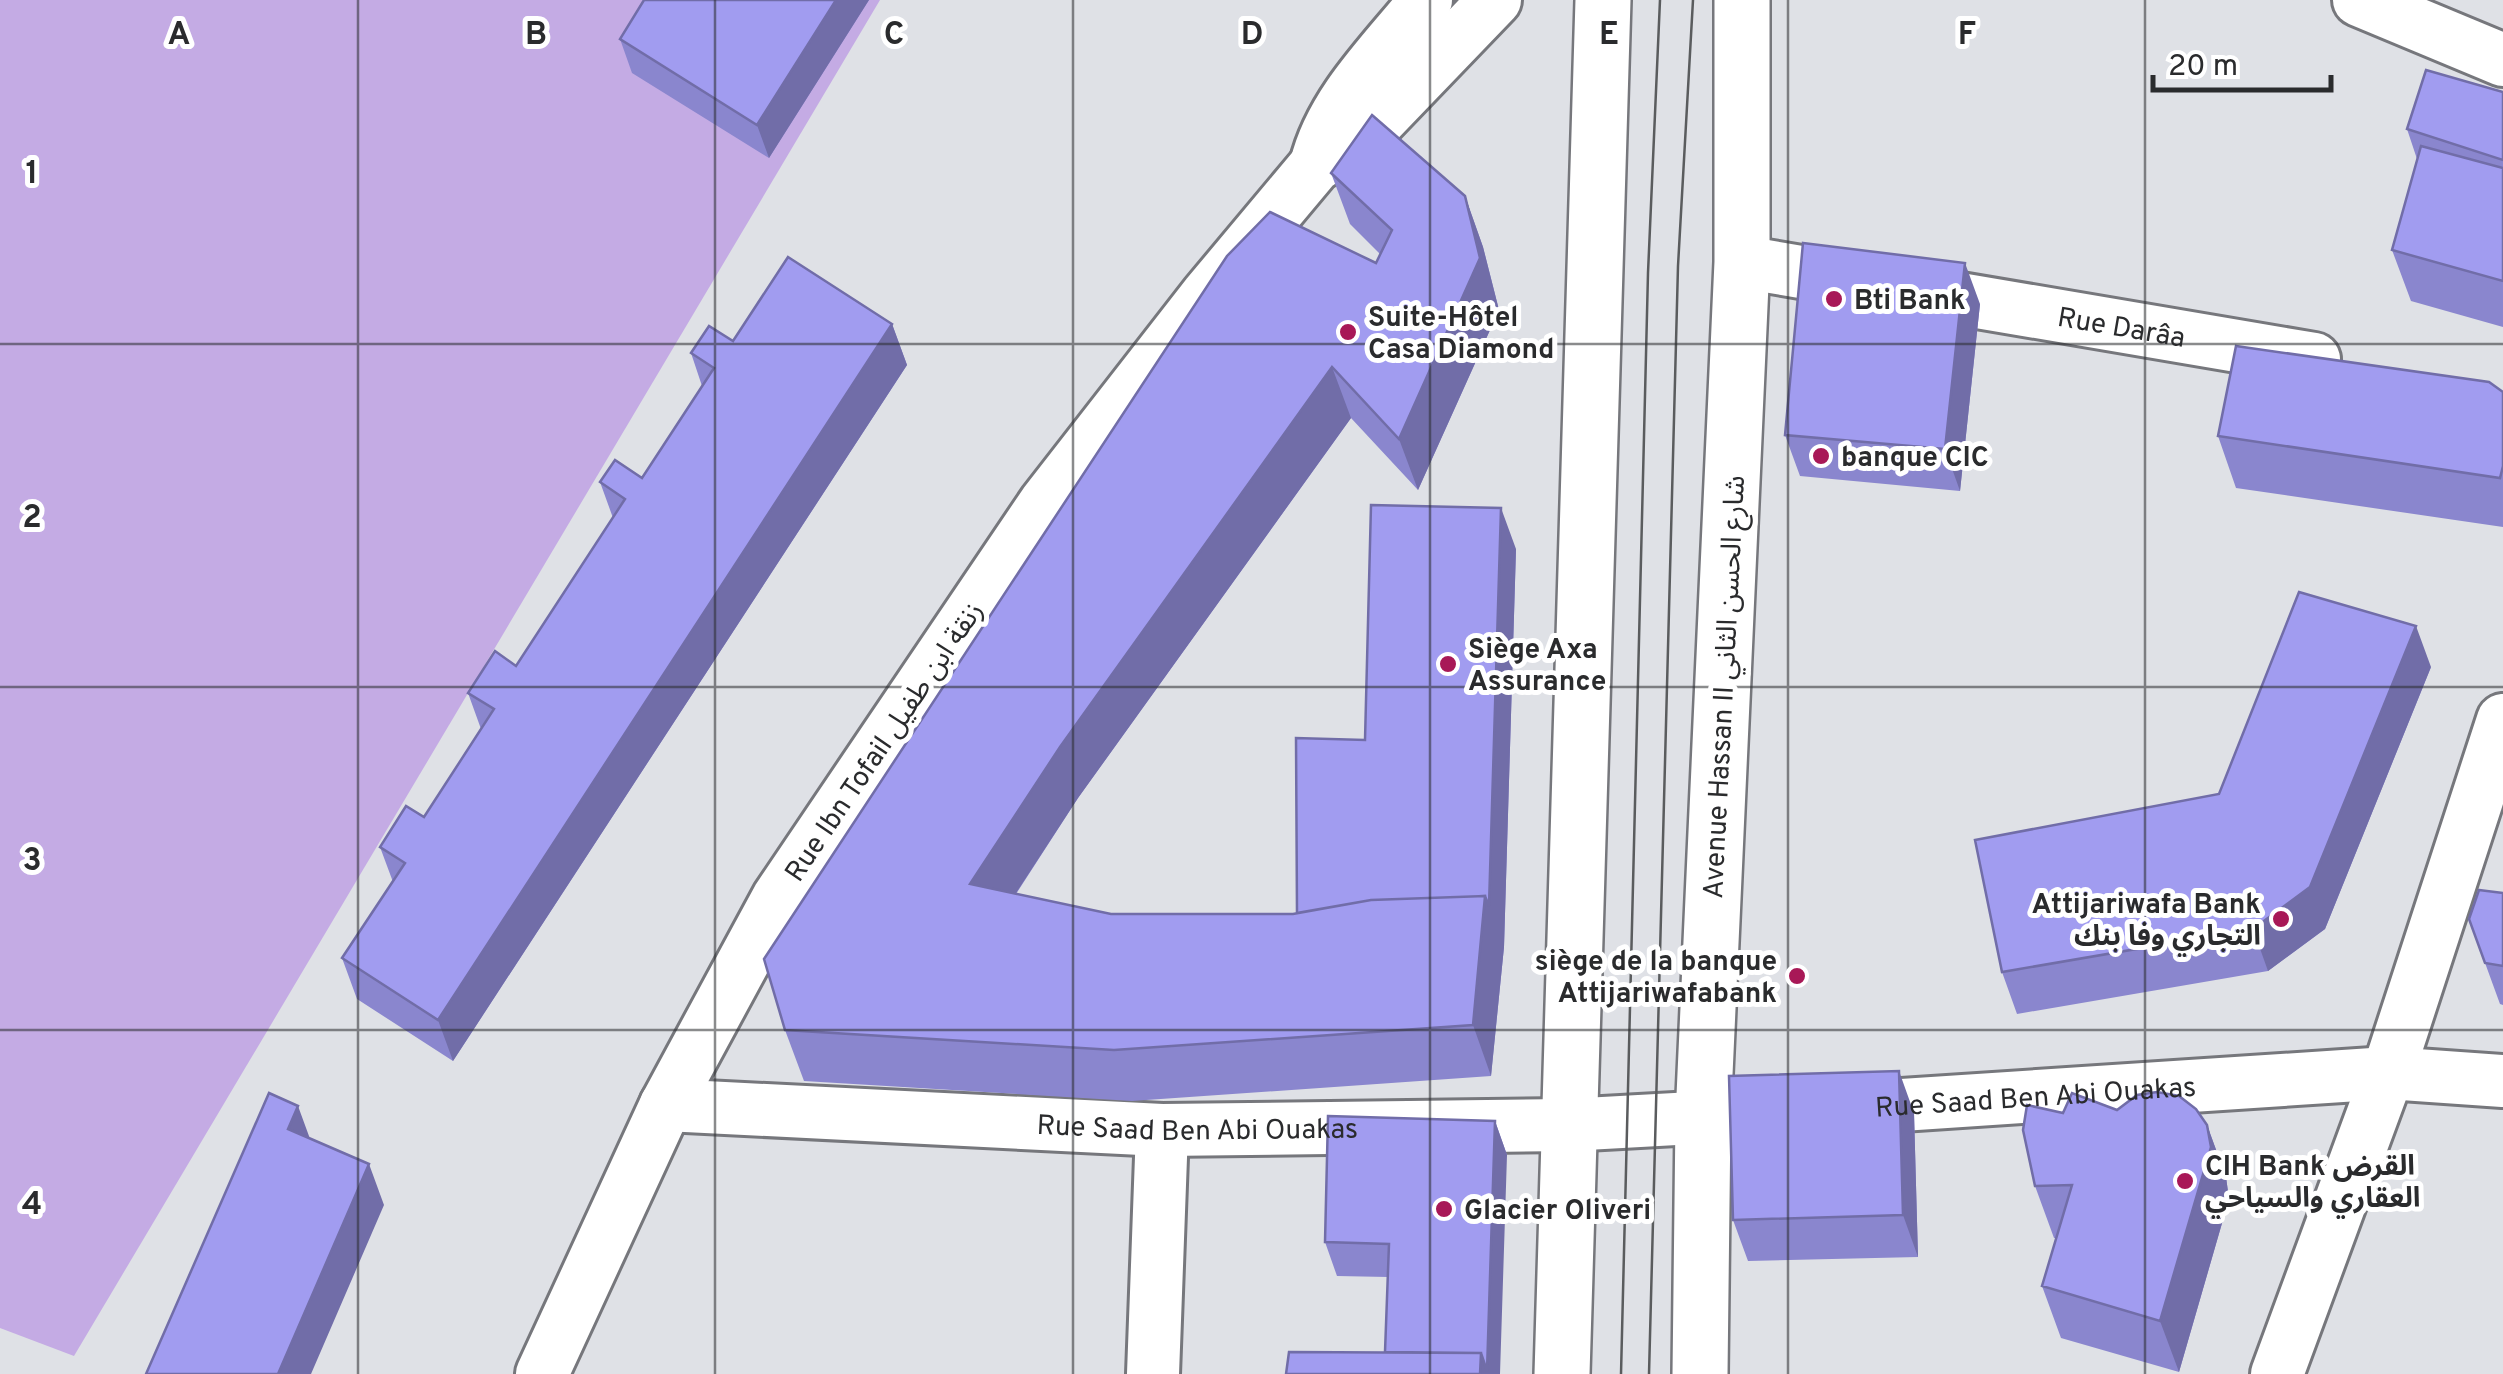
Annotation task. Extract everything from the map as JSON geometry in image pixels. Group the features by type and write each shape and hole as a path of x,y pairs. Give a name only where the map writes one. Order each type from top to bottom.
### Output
{"main road":[{"path":"1562,1374 1603,0"},
{"name":"Avenue Hassan II شارع الحسن الثاني","path":"1700,1374 1703,1118 1742,262 1742,0"}],"street":[{"name":"Rue Ibn Tofail زنقة ابن طفيل","path":"1316,166 1322,140 1340,110 1426,0"},
{"name":"Rue Ibn Tofail زنقة ابن طفيل","path":"542,1374 666,1105 778,898 1045,502 1208,295 1316,166 1370,130 1495,0"},
{"path":"2359,0 2503,60"},
{"name":"Rue Darâa","path":"1742,262 2366,368"},
{"path":"2277,1374 2388,1073 2503,720"},
{"name":"Rue Saad Ben Abi Ouakas","path":"666,1105 1162,1130 1567,1125 2388,1073 2503,1081"},
{"path":"1153,1374 1162,1130"}],"shaded area":[{"path":"0,0 880,0 74,1356 0,1328"}],"building":[{"path":"644,0 836,0 757,125 620,39"},
{"path":"2426,70 2503,92 2503,160 2407,129"},
{"path":"1372,115 1465,196 1480,258 1399,439 1332,367 1060,747 970,884 1111,914 1293,914 1371,900 1485,896 1473,1025 1114,1050 785,1030 764,959 1227,256 1270,212 1376,263 1392,230 1331,173"},
{"path":"2421,146 2503,168 2503,281 2392,250"},
{"path":"1803,243 1965,263 1945,449 1785,435"},
{"path":"788,257 892,324 438,1020 342,958 405,863 380,847 406,806 424,817 494,709 468,693 495,651 516,666 625,499 600,482 615,460 642,478 714,368 691,353 709,326 733,341"},
{"path":"2236,346 2489,382 2503,392 2500,478 2218,436"},
{"name":"Siège Axa Assurance","path":"1371,505 1501,508 1489,906 1485,896 1371,900 1297,913 1296,738 1365,740"},
{"path":"2299,592 2416,626 2310,887 2253,929 2002,972 1975,840 2219,794"},
{"path":"2479,890 2503,893 2503,966 2485,963 2469,919"},
{"path":"1899,1071 1903,1215 1733,1220 1729,1076"},
{"path":"2157,1092 2179,1096 2196,1109 2207,1125 2211,1147 2160,1321 2042,1286 2072,1185 2035,1186 2023,1130 2027,1105 2063,1113 2072,1093 2117,1110 2137,1095"},
{"path":"269,1093 298,1106 288,1129 369,1164 278,1374 146,1374"},
{"path":"1328,1116 1495,1121 1487,1371 1481,1353 1385,1352 1389,1244 1325,1242"},
{"path":"1289,1352 1481,1353 1480,1374 1286,1374"}],"tram line":[{"path":"1621,1374 1648,273 1660,0"},
{"path":"1649,1374 1678,266 1693,0"}],"place":[{"name":"Bti Bank","path":"1834,299"},
{"name":"Suite-Hôtel Casa Diamond","path":"1348,332"},
{"name":"banque CIC","path":"1821,456"},
{"name":"Siège Axa Assurance","path":"1448,664"},
{"name":"Attijariwafa Bank التجاري وفا بنك","path":"2281,919"},
{"name":"siège de la banque Attijariwafabank","path":"1797,976"},
{"name":"CIH Bank القرض العقاري والسياحي","path":"2185,1181"},
{"name":"Glacier Oliveri","path":"1444,1209"}]}
